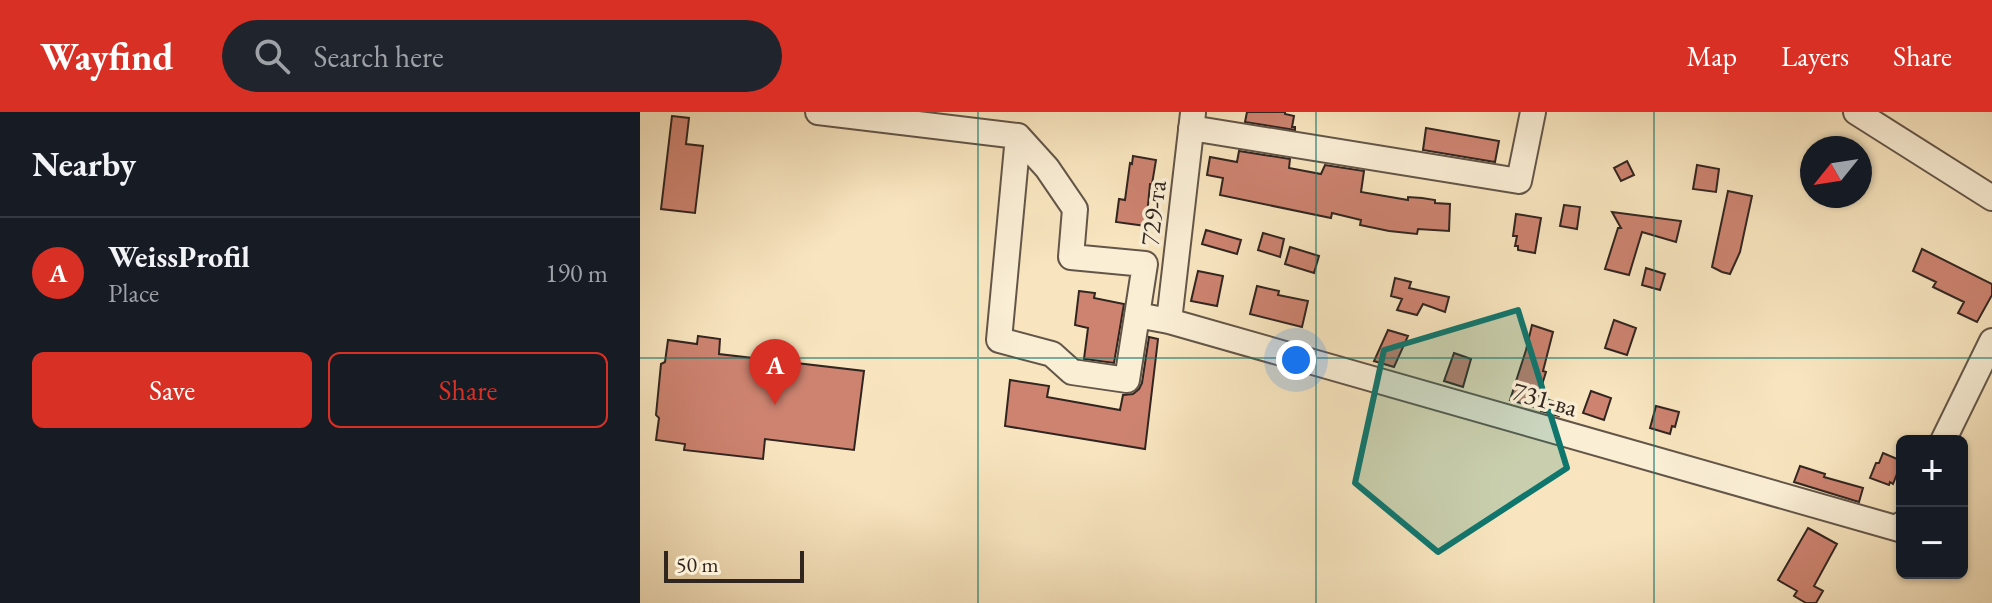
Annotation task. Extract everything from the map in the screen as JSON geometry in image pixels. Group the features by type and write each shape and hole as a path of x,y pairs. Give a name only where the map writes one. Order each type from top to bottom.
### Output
{"street":[{"path":"818,112 1018,136 1047,168 1075,209 1071,257 1145,264 1176,261"},
{"path":"1192,120 1519,181 1533,112"},
{"path":"1856,112 1992,198"},
{"name":"729-та","path":"1169,321 1192,120"},
{"path":"1018,136 999,340 1052,354 1072,372 1127,380 1145,264"},
{"name":"731-ва","path":"1137,315 1169,321 1896,528"},
{"path":"1946,435 1992,341"}],"highlighted area":[{"path":"1518,310 1567,468 1438,552 1355,483 1384,350"}],"building":[{"path":"1247,112 1285,112 1294,116 1292,127 1295,130 1245,122"},
{"path":"672,116 689,118 686,144 703,146 695,213 661,209"},
{"path":"1426,128 1499,141 1495,162 1423,150"},
{"path":"1239,151 1290,159 1289,168 1321,174 1325,165 1364,171 1361,192 1450,204 1449,231 1418,229 1417,234 1389,231 1360,225 1361,220 1332,213 1331,218 1220,195 1223,178 1207,175 1210,157 1237,162"},
{"path":"1133,156 1156,160 1146,226 1116,222 1119,199 1125,200"},
{"path":"1627,161 1634,175 1621,181 1614,168"},
{"path":"1697,165 1719,169 1716,192 1693,189"},
{"path":"1728,191 1752,196 1740,252 1730,274 1712,267"},
{"path":"1564,205 1580,207 1577,229 1560,226"},
{"path":"1612,212 1681,221 1676,242 1642,232 1629,275 1605,269 1618,228 1621,228"},
{"path":"1516,214 1541,218 1535,253 1518,250 1515,246"},
{"path":"1206,230 1241,240 1237,254 1202,244"},
{"path":"1263,233 1284,239 1280,257 1258,250"},
{"path":"1290,247 1319,256 1314,273 1285,264"},
{"path":"1922,249 1992,284 1992,295 1977,322 1958,313 1964,302 1933,287 1936,282 1913,271"},
{"path":"1646,268 1665,274 1660,290 1642,285"},
{"path":"1198,271 1223,276 1217,306 1191,301"},
{"path":"1395,278 1411,282 1409,288 1449,297 1445,312 1423,304 1417,315 1397,310 1402,299 1391,296"},
{"path":"1257,286 1279,291 1278,295 1308,301 1302,327 1250,314"},
{"path":"1079,291 1095,293 1094,298 1124,304 1114,363 1084,359 1088,328 1075,325"},
{"path":"1614,320 1636,328 1627,355 1605,348"},
{"path":"1532,325 1553,332 1543,371 1546,372 1535,407 1510,400"},
{"path":"1388,330 1408,336 1394,367 1374,361"},
{"path":"698,336 720,339 719,354 864,371 854,450 765,439 763,459 684,450 685,444 656,440 661,364 665,362 668,340 697,344"},
{"path":"1149,337 1158,339 1145,449 1005,426 1010,380 1049,386 1047,397 1120,410 1123,395 1133,394 1142,383"},
{"path":"1454,353 1471,359 1463,387 1444,381"},
{"path":"1591,391 1611,398 1604,420 1583,413"},
{"path":"1545,399 1562,404 1559,416 1541,411"},
{"path":"1656,406 1679,412 1670,434 1650,428"},
{"path":"1883,453 1896,458 1893,484 1870,478 1876,463 1879,463"},
{"path":"1800,466 1825,474 1824,477 1863,488 1859,502 1794,482"},
{"path":"1808,528 1837,544 1814,586 1823,591 1816,603 1806,603 1794,596 1797,591 1778,580"}],"place":[{"name":"WeissProfil","path":"775,405"}]}
